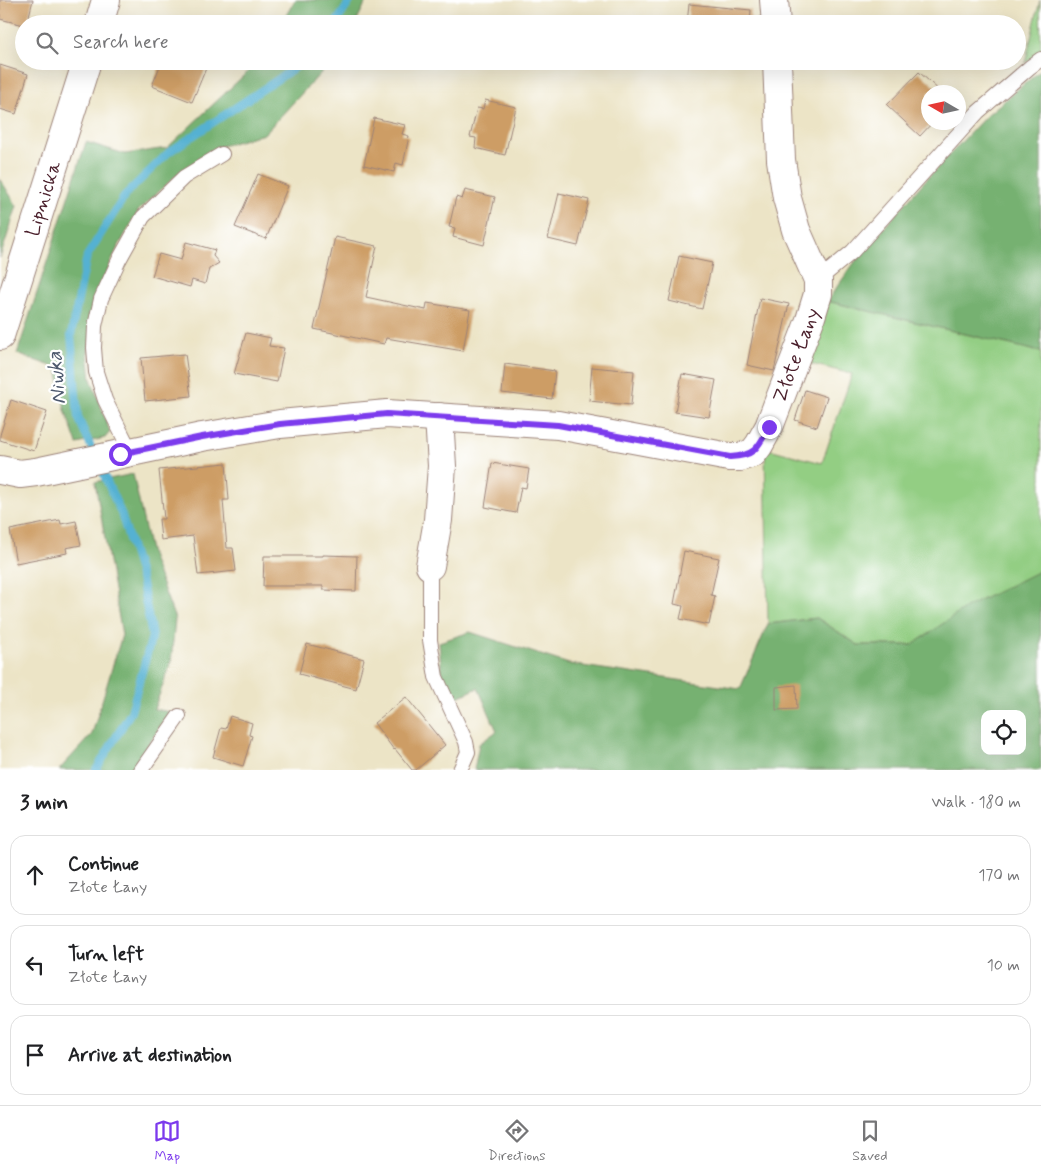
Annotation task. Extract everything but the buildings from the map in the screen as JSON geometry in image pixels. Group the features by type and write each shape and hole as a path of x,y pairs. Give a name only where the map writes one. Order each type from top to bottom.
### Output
{"street":[{"path":"102,15 106,0"},
{"path":"774,0 775,15"},
{"name":"Lipnicka","path":"0,336 84,70"},
{"name":"Złote Łany","path":"0,470 20,474 202,437 289,423 387,414 558,425 730,457 740,457 752,453 769,427 818,294 818,280 796,230 781,160 777,70"},
{"path":"430,566 438,520 442,466 439,417"}],"lane":[{"path":"818,280 852,252 978,112 1041,59"},
{"path":"125,453 96,372 95,326 101,298 142,217 184,177 222,154"},
{"path":"430,566 430,640 436,677 466,742 468,752 460,770"},
{"path":"140,770 179,716"}],"green space":[{"path":"295,0 367,0 360,15 286,15"},
{"path":"1040,0 1041,53 1026,62"},
{"path":"249,70 324,70 264,134 218,147 179,173 139,210 117,249 100,287 88,352 91,379 110,432 105,438 77,444 65,410 57,368 17,354 86,142 125,154 167,148"},
{"path":"1041,70 1041,352 827,301 857,259 922,184 987,115"},
{"path":"0,179 17,206 0,258"},
{"path":"827,301 1041,352 1041,571 912,645 858,645 817,618 768,624 765,448 822,463 852,374 799,361"},
{"path":"133,474 151,555 175,619 171,663 154,709 170,712 131,770 59,770 92,734 122,635 95,482"},
{"path":"1041,570 1041,770 474,770 479,744 497,731 478,688 453,699 442,677 439,642 470,632 569,664 740,689 768,624 817,618 858,645 912,645 967,607"}],"waterway":[{"name":"Niwka","path":"341,15 351,0"},
{"name":"Niwka","path":"94,454 78,417 71,335 87,256 126,194 169,152 292,70"},
{"name":"Niwka","path":"96,770 131,712 152,636 141,578 121,513 99,464"}],"route":[{"path":"120,454 202,437 280,424 387,414 558,425 730,457 740,457 752,453 769,427"}]}
